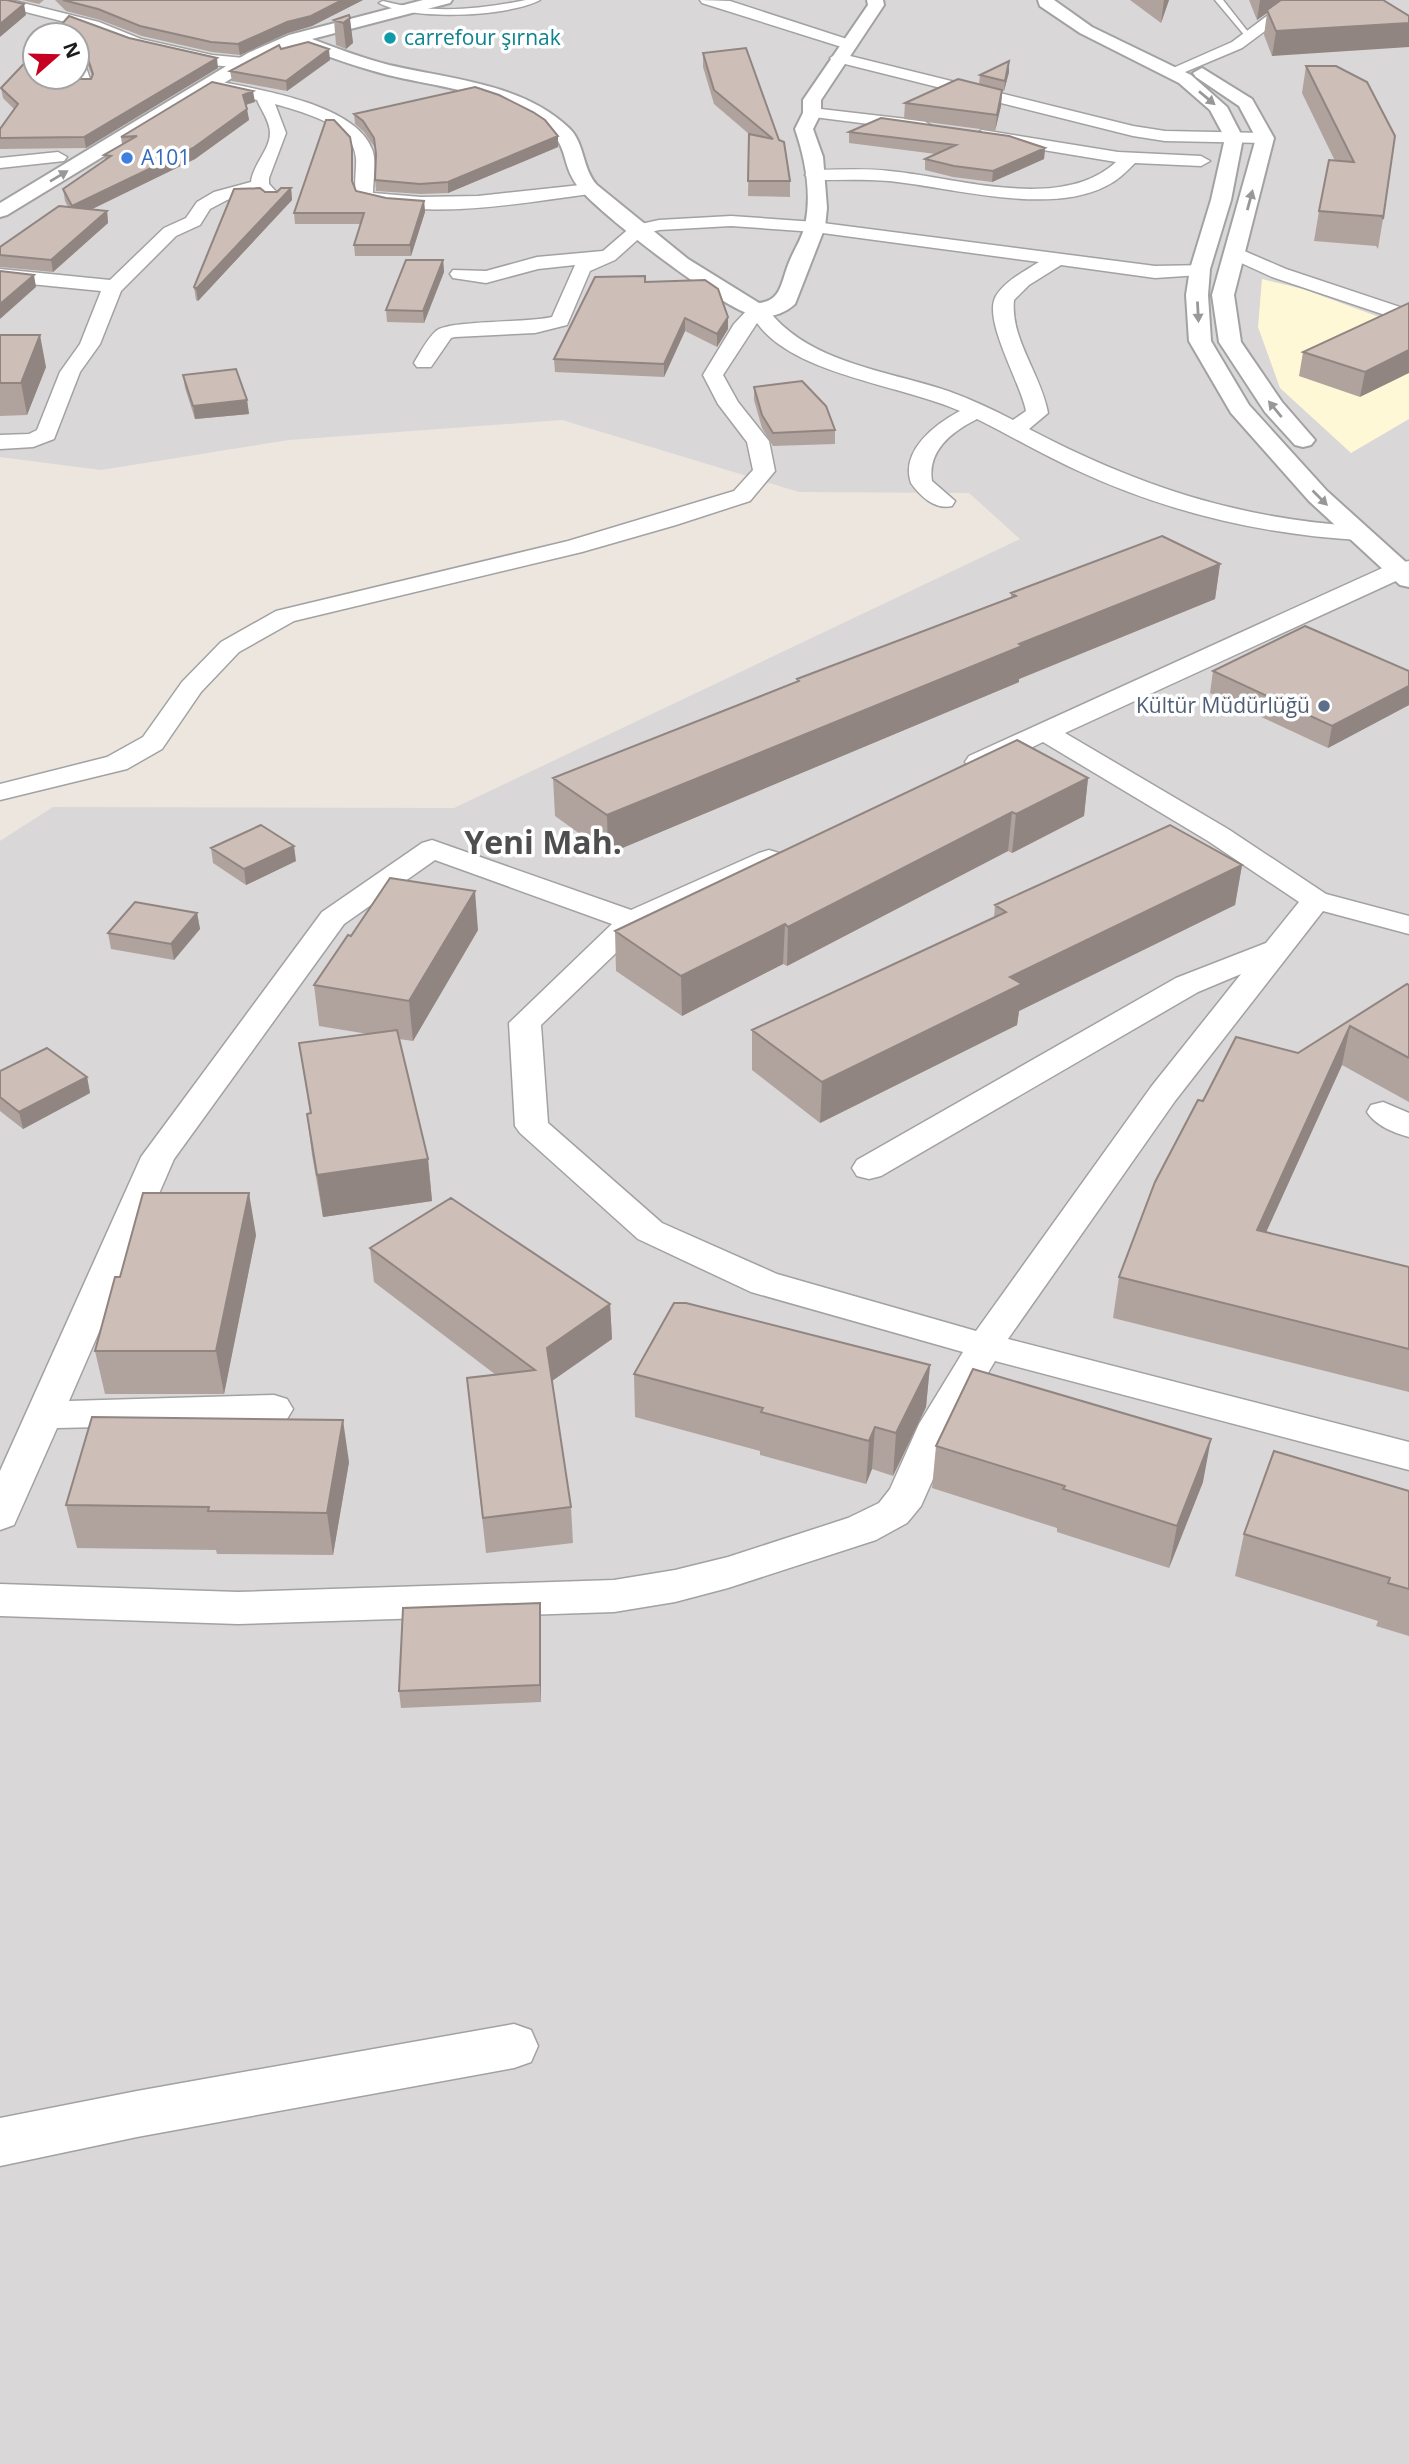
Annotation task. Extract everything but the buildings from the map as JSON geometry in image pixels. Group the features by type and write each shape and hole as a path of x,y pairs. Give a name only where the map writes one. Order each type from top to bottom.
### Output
{"street":[{"path":"7,6 37,0"},
{"path":"190,74 226,51 286,29 395,4 444,0"},
{"path":"707,0 776,19 824,38 843,51 1133,131 1165,136 1265,138"},
{"path":"295,39 366,64 482,90 514,101 542,116 565,135 580,181 638,230 736,300 758,310 771,310 784,305 815,227 817,208 814,157 804,129 812,113 812,100 843,51 865,25 876,5 875,0"},
{"path":"1046,0 1046,4 1086,30 1180,69 1211,77 1247,103 1265,138 1223,295 1230,342 1273,407 1314,453"},
{"path":"958,772 1405,572 1318,496 1239,408 1199,341 1197,295 1200,269 1221,200 1234,138 1218,107 1185,79 1180,69 1112,29 1077,5 1076,0"},
{"path":"1180,69 1237,45 1288,7 1317,0"},
{"path":"0,211 244,64 295,39 395,4"},
{"path":"7,6 79,21"},
{"path":"91,25 136,42 212,60 244,64"},
{"path":"212,85 313,110 347,128 363,149 365,197 391,202 444,202 521,199 590,189"},
{"path":"0,442 33,440 46,434 70,372 90,344 112,289 170,232 194,221 196,211 204,204 266,191 259,175 270,157 278,134 264,96"},
{"path":"0,193 146,102"},
{"path":"812,113 952,130 1130,158 1229,162"},
{"path":"0,163 58,158"},
{"path":"814,175 888,176 1017,192 1058,191 1093,186 1114,174 1130,158"},
{"path":"424,363 444,334 453,331 535,327 560,321 582,268 608,256 638,230 659,225 731,221 815,227 1155,272 1200,269"},
{"path":"1235,253 1279,273 1409,317"},
{"path":"460,274 486,277 537,263 608,256"},
{"path":"1011,427 1020,425 1037,413 1034,396 1002,318 1004,298 1022,281 1058,259"},
{"path":"0,275 102,284 112,289"},
{"path":"758,310 775,331 812,355 848,370 942,396 1011,427 1080,463 1189,507 1245,522 1314,532 1358,533"},
{"path":"0,792 117,763 153,743 191,687 230,647 285,616 574,547 742,496 764,471 758,440 729,404 713,375 741,328 758,310"},
{"path":"944,500 922,483 922,459 934,437 954,421 976,411"},
{"path":"1045,732 1218,835 1316,900 1409,925"},
{"path":"795,847 632,921 525,1023 532,1126 650,1231 764,1283 986,1346 1409,1456"},
{"path":"0,1516 158,1157 333,918 432,849 632,921"},
{"path":"0,1600 238,1608 614,1596 702,1579 862,1529 893,1513 907,1496 937,1424 986,1346 1163,1094 1316,900"},
{"path":"869,1168 1187,985 1278,949"},
{"path":"46,1415 274,1409"},
{"path":"0,2142 137,2114 514,2046"}],"lane":[{"path":"395,4 470,12 536,0"},
{"path":"1219,0 1250,35"}],"shaded area":[{"path":"0,0 1409,0 1409,2464 0,2464 0,841 53,807 454,808 1020,539 969,493 799,492 562,420 289,440 101,470 0,457"},
{"path":"1262,279 1303,289 1409,328 1409,419 1351,453 1280,388 1258,327"}],"place":[{"name":"carrefour şırnak","path":"390,38"},
{"name":"A101","path":"127,158"},
{"name":"Kültür Müdürlüğü","path":"1324,706"}],"district":[{"name":"Yeni Mah.","path":"543,843"}]}
